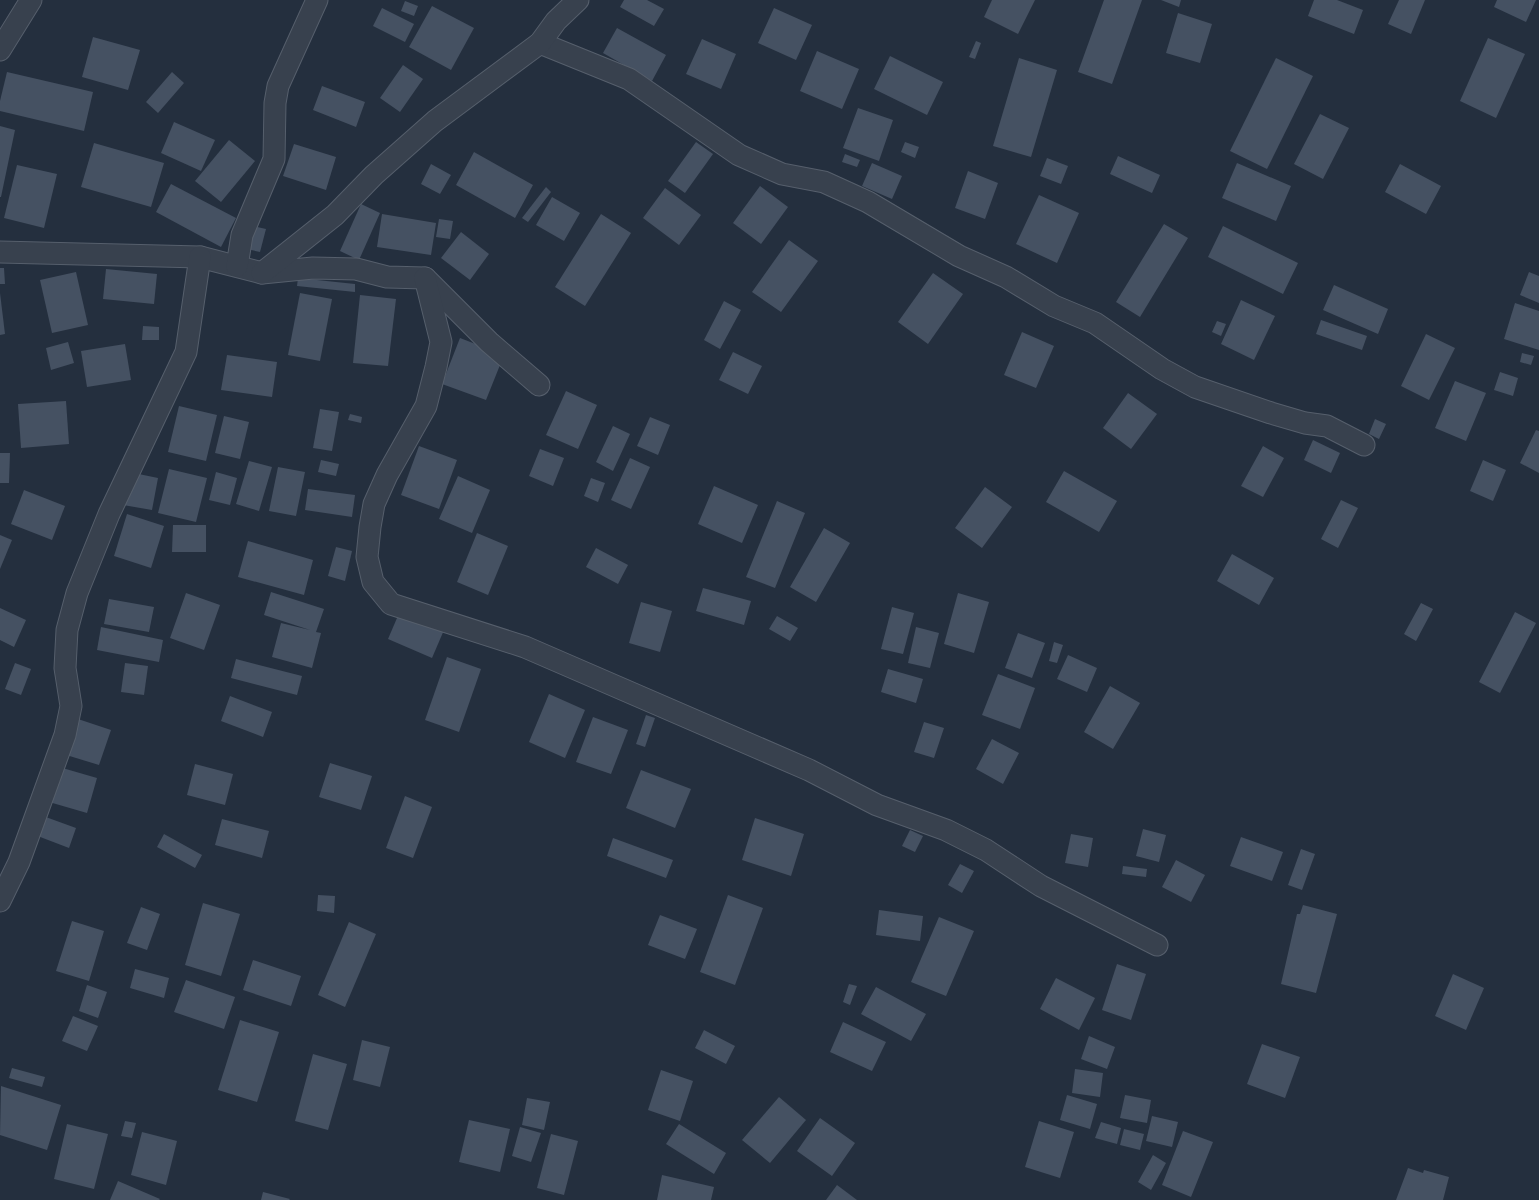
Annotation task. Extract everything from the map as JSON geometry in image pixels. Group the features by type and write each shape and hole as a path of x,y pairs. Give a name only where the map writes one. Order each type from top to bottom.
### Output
{"street":[{"path":"0,50 31,0"},
{"path":"237,266 242,235 274,159 275,103 278,86 318,0"},
{"path":"262,273 336,215 374,175 435,121 540,43 556,20 578,0"},
{"path":"540,43 629,79 739,155 782,174 824,182 868,202 959,256 1006,277 1054,306 1095,323 1162,369 1194,387 1305,423 1327,426 1364,446"},
{"path":"0,252 200,257 262,273 313,268 356,269 387,277 425,278 490,342 539,385"},
{"path":"0,901 19,862 65,735 71,706 65,668 67,630 77,593 108,514 186,352 200,257"},
{"path":"425,278 441,342 436,367 426,406 386,475 374,504 370,527 368,557 373,582 392,604 525,647 809,770 877,805 946,830 986,850 1041,886 1157,945"}],"building":[{"path":"624,0 647,0 664,9 654,26 620,7"},
{"path":"992,0 1035,0 1018,34 984,17"},
{"path":"1104,0 1142,0 1112,84 1078,72"},
{"path":"1161,0 1181,0 1179,7"},
{"path":"1314,0 1337,0 1363,10 1354,34 1308,16"},
{"path":"1399,0 1425,0 1411,34 1388,24"},
{"path":"1497,0 1536,0 1526,22 1494,7"},
{"path":"405,1 418,6 414,16 401,11"},
{"path":"432,6 474,28 451,70 409,47"},
{"path":"382,8 414,24 405,42 373,26"},
{"path":"774,8 812,25 796,60 758,43"},
{"path":"1178,13 1212,24 1200,63 1166,53"},
{"path":"617,28 666,55 652,81 603,53"},
{"path":"93,37 140,50 128,90 82,77"},
{"path":"1488,38 1525,54 1496,118 1460,101"},
{"path":"702,39 736,54 721,89 686,74"},
{"path":"976,41 981,43 975,59 969,57"},
{"path":"817,51 859,69 842,109 800,91"},
{"path":"890,56 943,82 927,115 874,89"},
{"path":"1019,58 1057,70 1031,157 993,146"},
{"path":"1276,58 1313,76 1267,169 1230,151"},
{"path":"403,65 423,79 400,112 380,98"},
{"path":"7,72 93,92 84,131 0,111 0,101"},
{"path":"172,72 184,83 158,113 146,102"},
{"path":"322,86 365,102 356,127 313,110"},
{"path":"858,108 893,120 879,161 843,148"},
{"path":"1320,114 1349,128 1323,179 1294,164"},
{"path":"174,122 215,140 201,171 161,153"},
{"path":"0,126 15,130 1,197 0,197"},
{"path":"229,140 255,161 221,202 195,181"},
{"path":"696,142 713,154 685,193 668,181"},
{"path":"905,142 919,147 915,158 901,152"},
{"path":"94,143 164,163 151,207 81,187"},
{"path":"294,144 336,157 326,190 283,176"},
{"path":"474,152 533,185 515,218 456,185"},
{"path":"845,154 860,160 857,167 842,162"},
{"path":"1118,156 1160,175 1152,193 1110,174"},
{"path":"1047,158 1068,166 1061,184 1040,176"},
{"path":"872,163 902,176 892,199 862,186"},
{"path":"1237,163 1291,186 1276,221 1222,198"},
{"path":"431,164 451,175 440,194 421,184"},
{"path":"1400,164 1441,186 1426,214 1385,192"},
{"path":"17,165 57,174 44,228 4,218"},
{"path":"968,171 998,183 985,219 955,208"},
{"path":"171,184 236,218 221,247 156,212"},
{"path":"760,186 788,207 761,244 733,223"},
{"path":"546,187 551,192 528,222 522,218"},
{"path":"665,188 701,215 679,245 643,218"},
{"path":"1039,195 1079,213 1057,263 1016,244"},
{"path":"552,197 580,213 564,241 536,225"},
{"path":"361,204 380,213 359,260 340,251"},
{"path":"382,214 436,223 431,255 377,247"},
{"path":"601,214 631,233 585,306 555,287"},
{"path":"439,219 453,221 450,239 436,237"},
{"path":"1164,224 1188,238 1140,317 1116,302"},
{"path":"248,225 266,229 260,252 242,248"},
{"path":"1223,226 1298,263 1283,294 1208,257"},
{"path":"461,232 489,254 470,280 441,258"},
{"path":"789,240 818,261 781,312 752,292"},
{"path":"0,268 4,268 5,284 0,284"},
{"path":"106,269 157,274 154,304 103,299"},
{"path":"76,272 88,325 52,333 40,280"},
{"path":"1529,272 1539,276 1539,303 1520,295"},
{"path":"933,273 963,294 928,344 898,322"},
{"path":"298,278 355,284 355,292 297,286"},
{"path":"1334,285 1388,309 1378,334 1323,310"},
{"path":"0,293 5,334 0,335"},
{"path":"300,293 332,299 320,361 288,355"},
{"path":"360,295 396,299 388,366 353,363"},
{"path":"1241,300 1275,316 1254,360 1221,344"},
{"path":"724,301 741,310 720,349 704,340"},
{"path":"1515,303 1539,311 1539,350 1504,339"},
{"path":"1321,320 1367,336 1362,350 1316,334"},
{"path":"1217,321 1226,324 1221,336 1212,332"},
{"path":"143,326 159,327 159,340 142,340"},
{"path":"1022,332 1054,346 1036,388 1004,375"},
{"path":"1426,334 1455,348 1429,400 1401,386"},
{"path":"460,338 504,355 486,400 442,384"},
{"path":"68,342 74,363 51,370 46,348"},
{"path":"125,344 131,380 87,387 81,351"},
{"path":"733,352 762,366 748,394 719,380"},
{"path":"1522,353 1534,356 1531,365 1520,362"},
{"path":"227,355 277,362 272,397 221,390"},
{"path":"1500,372 1518,378 1513,396 1494,390"},
{"path":"1455,381 1486,393 1466,441 1435,428"},
{"path":"566,391 597,405 578,449 546,435"},
{"path":"1128,393 1157,414 1131,449 1103,428"},
{"path":"66,401 69,444 21,448 18,404"},
{"path":"179,406 217,415 206,461 168,452"},
{"path":"320,409 339,412 332,451 313,448"},
{"path":"350,414 362,417 361,423 348,420"},
{"path":"224,416 249,422 240,459 215,453"},
{"path":"650,417 670,425 658,455 637,446"},
{"path":"1375,419 1386,424 1379,439 1369,434"},
{"path":"613,426 630,434 613,471 596,462"},
{"path":"1536,430 1539,431 1539,473 1520,463"},
{"path":"1313,440 1340,453 1331,473 1304,460"},
{"path":"419,446 457,460 439,509 401,495"},
{"path":"1263,446 1284,458 1263,497 1241,486"},
{"path":"540,449 564,458 553,486 529,476"},
{"path":"0,453 10,453 9,483 0,483"},
{"path":"630,458 650,467 631,509 611,500"},
{"path":"321,460 339,464 336,476 318,472"},
{"path":"1483,460 1506,470 1493,501 1470,491"},
{"path":"249,461 272,467 259,511 236,504"},
{"path":"278,467 305,472 296,516 269,511"},
{"path":"169,469 207,478 196,522 158,513"},
{"path":"1064,471 1117,501 1099,532 1046,502"},
{"path":"129,472 158,478 152,510 123,505"},
{"path":"216,472 237,478 230,505 209,500"},
{"path":"458,476 490,490 472,533 439,519"},
{"path":"591,478 605,483 598,502 584,496"},
{"path":"714,486 758,505 742,543 698,524"},
{"path":"985,487 1012,507 982,548 955,528"},
{"path":"308,489 355,495 352,517 305,510"},
{"path":"24,490 65,506 52,540 11,524"},
{"path":"1341,500 1358,508 1338,548 1321,539"},
{"path":"777,501 805,513 775,588 746,577"},
{"path":"127,514 164,526 151,568 114,556"},
{"path":"173,525 206,525 206,552 172,552"},
{"path":"824,528 850,543 816,602 790,587"},
{"path":"477,533 508,546 488,595 457,582"},
{"path":"0,535 12,540 0,569"},
{"path":"248,541 313,560 304,595 238,577"},
{"path":"336,547 352,551 345,581 328,576"},
{"path":"596,548 628,565 618,584 586,567"},
{"path":"1232,554 1274,578 1259,605 1217,581"},
{"path":"703,588 751,601 744,625 696,611"},
{"path":"271,592 324,609 316,632 321,633 312,668 272,657 281,623 310,630 264,615"},
{"path":"186,593 220,605 204,650 170,638"},
{"path":"958,593 989,602 974,653 944,644"},
{"path":"109,599 154,607 149,632 104,624"},
{"path":"641,602 672,611 660,652 629,643"},
{"path":"1421,603 1433,609 1416,641 1404,634"},
{"path":"892,607 914,613 903,654 881,649"},
{"path":"0,608 26,620 14,647 0,640"},
{"path":"400,611 444,630 432,658 388,639"},
{"path":"1515,612 1536,623 1500,693 1479,682"},
{"path":"777,616 798,628 790,641 769,629"},
{"path":"101,627 163,640 159,662 97,650"},
{"path":"916,627 939,633 930,668 908,663"},
{"path":"1018,633 1045,643 1032,678 1005,668"},
{"path":"1054,642 1063,645 1057,663 1049,661"},
{"path":"1068,655 1097,668 1087,692 1057,679"},
{"path":"447,657 481,669 459,732 425,720"},
{"path":"236,659 302,676 297,695 231,678"},
{"path":"15,663 31,669 21,695 5,689"},
{"path":"125,663 148,666 144,695 121,692"},
{"path":"888,669 923,679 916,703 881,692"},
{"path":"998,674 1035,688 1020,729 982,715"},
{"path":"1110,686 1140,703 1113,749 1084,732"},
{"path":"549,694 585,710 565,758 529,742"},
{"path":"230,696 272,712 263,737 221,721"},
{"path":"646,715 655,718 645,747 636,744"},
{"path":"593,717 628,730 611,774 576,762"},
{"path":"75,718 111,730 99,765 63,754"},
{"path":"924,722 944,728 934,758 914,752"},
{"path":"992,739 1019,753 1003,784 976,769"},
{"path":"330,763 372,776 361,810 319,797"},
{"path":"195,764 233,774 225,805 187,795"},
{"path":"59,767 97,778 87,813 49,802"},
{"path":"641,770 691,789 675,828 626,808"},
{"path":"405,796 432,807 413,858 386,848"},
{"path":"43,816 76,828 69,848 35,835"},
{"path":"755,818 804,834 791,876 742,860"},
{"path":"222,819 269,831 262,858 215,845"},
{"path":"1143,829 1166,835 1159,862 1136,856"},
{"path":"910,830 923,836 915,852 902,846"},
{"path":"164,834 202,855 195,868 157,847"},
{"path":"1071,834 1093,838 1088,867 1065,863"},
{"path":"1241,837 1283,852 1272,881 1230,866"},
{"path":"613,838 673,860 666,878 607,856"},
{"path":"1301,849 1315,854 1302,890 1288,885"},
{"path":"1176,860 1205,875 1191,902 1162,887"},
{"path":"960,864 974,871 962,893 948,885"},
{"path":"1123,866 1147,869 1146,877 1122,874"},
{"path":"318,895 335,896 334,913 317,911"},
{"path":"728,895 763,908 735,985 700,972"},
{"path":"203,903 240,914 221,976 185,965"},
{"path":"1303,905 1337,914 1316,993 1281,984 1297,914 1300,914"},
{"path":"141,907 160,914 147,950 127,943"},
{"path":"879,910 923,916 920,941 876,935"},
{"path":"660,915 697,929 685,959 648,945"},
{"path":"939,917 974,931 946,996 911,982"},
{"path":"72,921 104,931 89,981 56,971"},
{"path":"349,922 376,934 345,1007 318,995"},
{"path":"253,960 301,976 291,1006 243,990"},
{"path":"1117,964 1146,974 1131,1020 1102,1010"},
{"path":"135,969 169,978 164,998 130,988"},
{"path":"1453,974 1484,988 1466,1030 1435,1016"},
{"path":"1056,978 1095,998 1079,1030 1040,1009"},
{"path":"186,980 235,997 224,1029 174,1012"},
{"path":"849,984 857,986 850,1005 843,1002"},
{"path":"87,985 107,992 98,1018 79,1011"},
{"path":"876,987 926,1014 911,1041 861,1014"},
{"path":"73,1016 98,1026 87,1051 62,1041"},
{"path":"240,1020 279,1032 257,1102 218,1090"},
{"path":"843,1022 886,1042 872,1071 830,1052"},
{"path":"704,1030 735,1046 726,1064 695,1048"},
{"path":"1089,1036 1115,1047 1107,1069 1081,1059"},
{"path":"362,1040 390,1047 380,1087 353,1080"},
{"path":"1262,1044 1300,1057 1285,1098 1247,1084"},
{"path":"313,1054 347,1064 328,1130 295,1121"},
{"path":"12,1068 45,1077 42,1087 9,1078"},
{"path":"1075,1069 1103,1073 1100,1097 1072,1093"},
{"path":"661,1070 693,1081 680,1121 648,1110"},
{"path":"1,1086 61,1105 47,1150 0,1135"},
{"path":"1067,1095 1097,1104 1090,1129 1060,1120"},
{"path":"1125,1095 1151,1100 1147,1123 1120,1118"},
{"path":"779,1097 806,1120 770,1163 742,1140"},
{"path":"527,1098 550,1102 544,1130 522,1125"},
{"path":"1152,1116 1178,1122 1172,1147 1146,1141"},
{"path":"820,1118 855,1143 832,1176 797,1151"},
{"path":"469,1120 510,1129 500,1172 459,1162"},
{"path":"125,1121 136,1123 132,1138 121,1136"},
{"path":"1039,1121 1074,1132 1060,1178 1025,1167"},
{"path":"1101,1122 1121,1128 1117,1144 1095,1138"},
{"path":"67,1124 108,1134 94,1189 54,1179"},
{"path":"679,1124 726,1153 714,1174 666,1144"},
{"path":"520,1127 541,1133 531,1162 512,1156"},
{"path":"1124,1129 1144,1134 1140,1150 1120,1145"},
{"path":"1183,1131 1213,1142 1191,1197 1162,1185"},
{"path":"142,1132 177,1141 166,1185 131,1175"},
{"path":"551,1134 578,1141 564,1195 537,1188"},
{"path":"1153,1155 1166,1163 1151,1190 1138,1182"},
{"path":"1408,1168 1423,1173 1424,1170 1449,1177 1443,1200 1396,1200"},
{"path":"662,1175 714,1187 711,1200 657,1200"},
{"path":"118,1181 160,1199 110,1200"},
{"path":"837,1185 857,1200 826,1200"},
{"path":"263,1192 290,1199 261,1200"}]}
